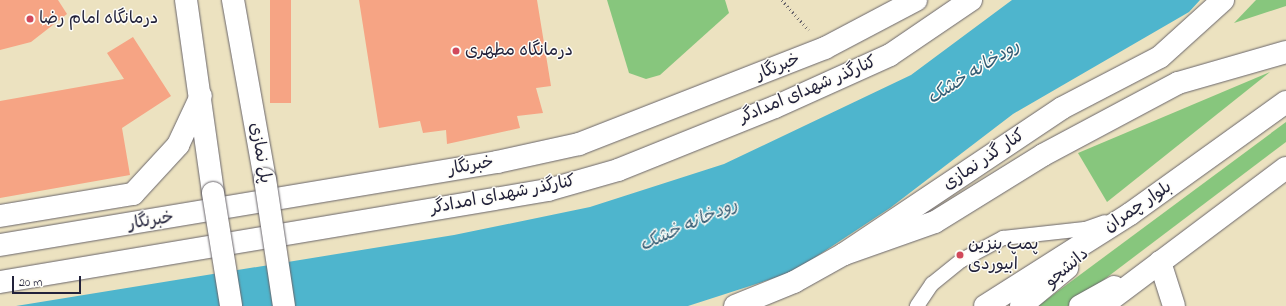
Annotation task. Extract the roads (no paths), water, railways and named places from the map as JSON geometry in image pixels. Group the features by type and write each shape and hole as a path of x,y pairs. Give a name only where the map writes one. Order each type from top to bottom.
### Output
{"main road":[{"path":"186,0 201,96 213,193 231,306"},
{"name":"پل نمازی","path":"233,0 265,179 284,306"},
{"name":"خبرنگار","path":"0,245 482,164 579,144 825,48 916,0"},
{"name":"کنارگذر شهدای امدادگر","path":"0,282 548,190 618,170 774,107 890,55 971,0"},
{"name":"کنار گذر نمازی","path":"735,306 794,282 844,254 1062,108 1160,57 1223,0"},
{"path":"844,254 935,222 1043,155 1178,83 1286,52"},
{"path":"0,216 132,194 178,145 201,96"},
{"name":"بلوار چمران","path":"985,306 1130,214 1286,102"},
{"path":"1102,306 1286,168"},
{"name":"دانشجو","path":"1022,306 1130,214"},
{"path":"1080,306 1160,262"},
{"path":"1160,262 1174,306"}],"lane":[{"path":"917,306 938,279 962,260 1003,238 1085,229 1130,214"}],"water":[{"name":"رودخانه خشک","path":"1012,0 1200,0 1189,12 1013,114 890,208 793,272 688,306 16,306 454,235 590,207 724,164 911,75"}],"place":[{"name":"درمانگاه امام رضا","path":"30,19"},
{"name":"درمانگاه مطهری","path":"456,51"},
{"name":"پمپ بنزین ابیوردی","path":"960,255"}]}
